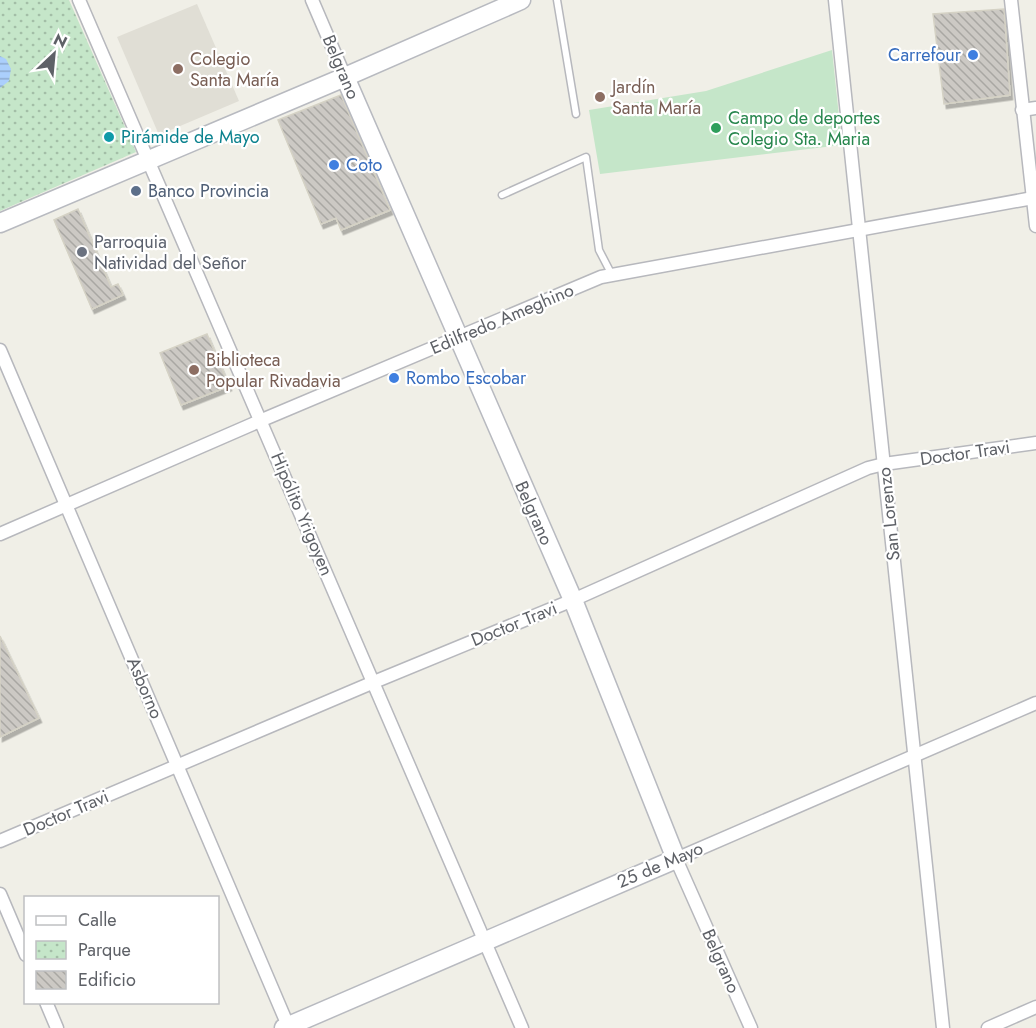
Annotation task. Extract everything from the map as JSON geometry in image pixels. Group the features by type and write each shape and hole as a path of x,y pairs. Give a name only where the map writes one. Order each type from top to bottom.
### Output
{"main road":[{"path":"0,223 521,0"},
{"name":"Belgrano","path":"345,77 573,600 676,859"},
{"name":"25 de Mayo","path":"287,1027 676,859"}],"street":[{"name":"Hipólito Yrigoyen","path":"79,0 522,1028"},
{"name":"Belgrano","path":"312,0 345,77"},
{"name":"San Lorenzo","path":"835,0 943,1028"},
{"path":"1011,0 1036,226"},
{"path":"1022,110 1036,108"},
{"name":"Edilfredo Ameghino","path":"0,534 261,420 612,274 1033,198"},
{"name":"Asborno","path":"0,350 178,765 287,1027"},
{"name":"Doctor Travi","path":"0,841 573,600 868,468 1036,443"},
{"name":"25 de Mayo","path":"676,859 1036,703"},
{"name":"Belgrano","path":"676,859 751,1028"},
{"path":"0,894 24,950"},
{"path":"47,1004 57,1028"},
{"path":"988,1028 1036,1007"}],"lane":[{"path":"557,0 576,114"},
{"path":"502,195 586,157 600,250 612,274"}],"shaded area":[{"name":"Colegio Santa María","path":"197,4 239,101 159,135 117,37"}],"green space":[{"path":"0,0 69,0 136,152 0,211"},
{"name":"Campo de deportes Colegio Sta. Maria","path":"832,50 842,145 600,174 589,110 706,91"}],"water":[{"path":"0,56 6,59 11,69 9,81 0,88"}],"building":[{"name":"Carrefour","path":"1004,9 1010,95 944,104 933,14"},
{"name":"Coto","path":"341,95 390,210 341,230 336,218 321,224 278,120"},
{"name":"Parroquia Natividad del Señor","path":"78,209 111,287 118,284 123,295 92,309 54,220"},
{"name":"Biblioteca Popular Rivadavia","path":"207,334 229,386 181,405 160,353"},
{"path":"0,636 39,718 0,737"}],"place":[{"name":"Carrefour","path":"973,55"},
{"name":"Colegio Santa María","path":"178,69"},
{"name":"Jardín Santa María","path":"600,97"},
{"name":"Campo de deportes Colegio Sta. Maria","path":"716,128"},
{"name":"Pirámide de Mayo","path":"109,137"},
{"name":"Coto","path":"334,165"},
{"name":"Banco Provincia","path":"136,191"},
{"name":"Parroquia Natividad del Señor","path":"82,252"},
{"name":"Biblioteca Popular Rivadavia","path":"194,370"},
{"name":"Rombo Escobar","path":"394,378"}]}
